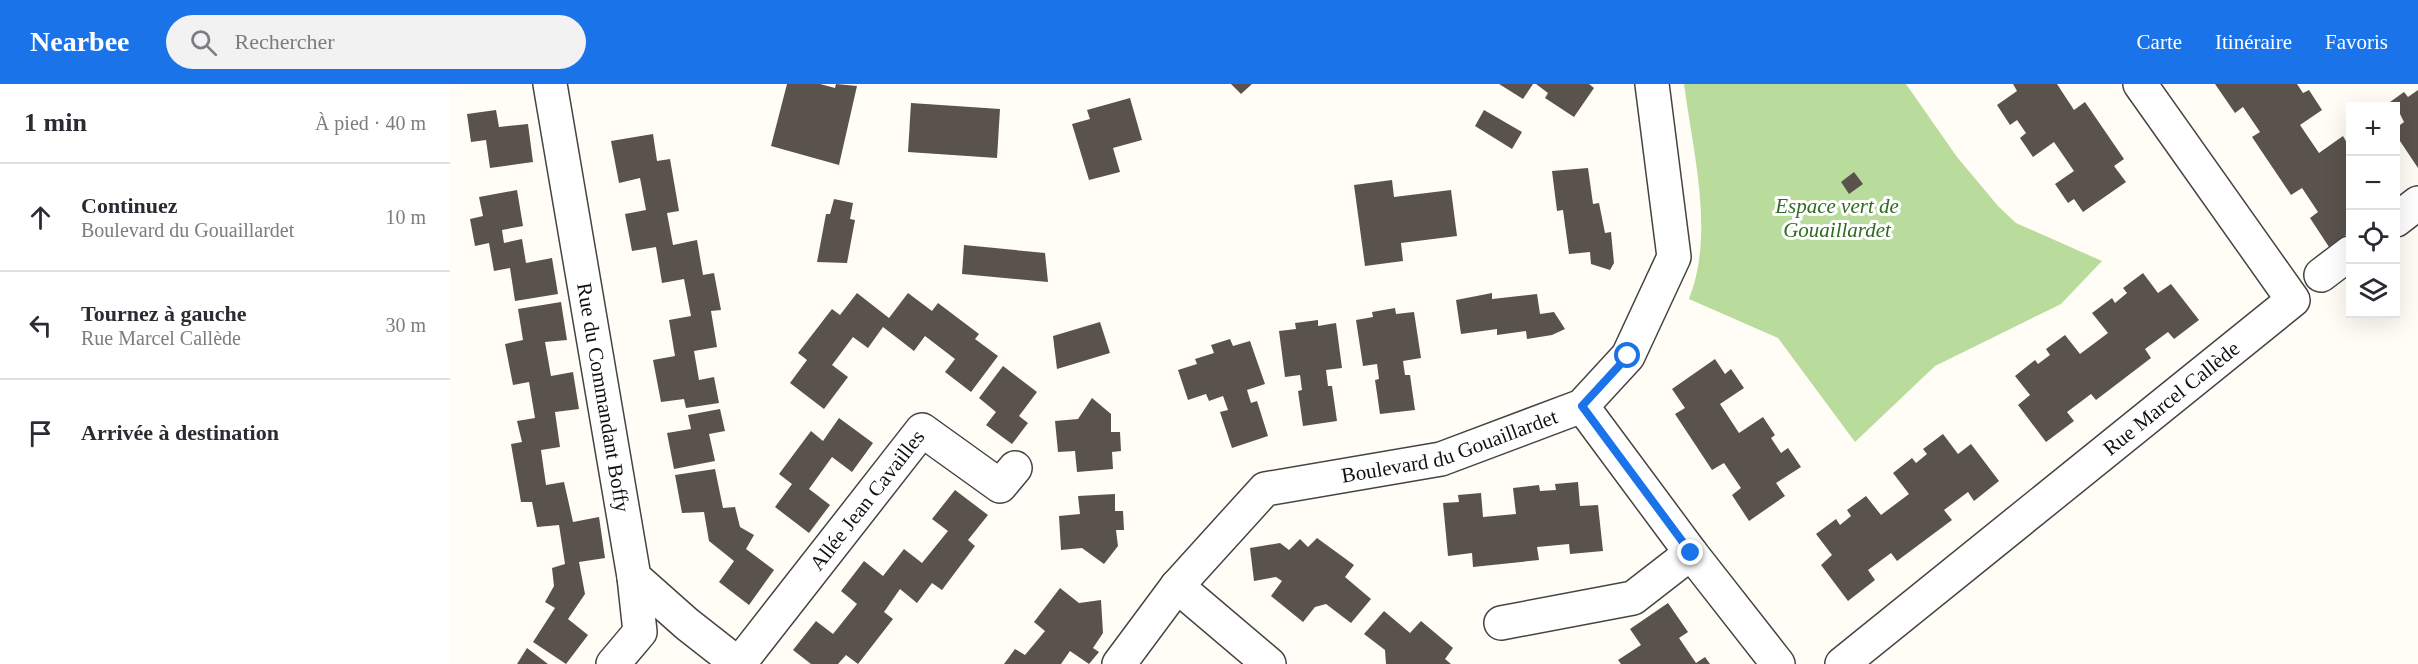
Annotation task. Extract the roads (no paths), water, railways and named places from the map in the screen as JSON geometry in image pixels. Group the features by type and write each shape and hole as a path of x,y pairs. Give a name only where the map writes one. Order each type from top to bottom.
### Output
{"street":[{"name":"Rue du Commandant Boffy","path":"550,84 634,577 640,632 613,664"},
{"name":"Boulevard du Gouaillardet","path":"1119,664 1177,586 1265,489 1441,459 1582,406 1628,356 1674,257 1652,84"},
{"name":"Rue Marcel Callède","path":"1842,664 2293,300 2140,84"},
{"path":"2400,217 2418,203"},
{"path":"2322,274 2346,256"},
{"path":"1582,406 1691,553 1778,664"},
{"name":"Allée Jean Cavailles","path":"739,664 922,430 1000,486 1015,468"},
{"path":"1501,624 1633,598 1691,553"},
{"path":"634,577 687,624 739,664"},
{"path":"1177,586 1269,664"}],"park label":[{"name":"Espace vert de Gouaillardet","path":"1837,218"}]}
